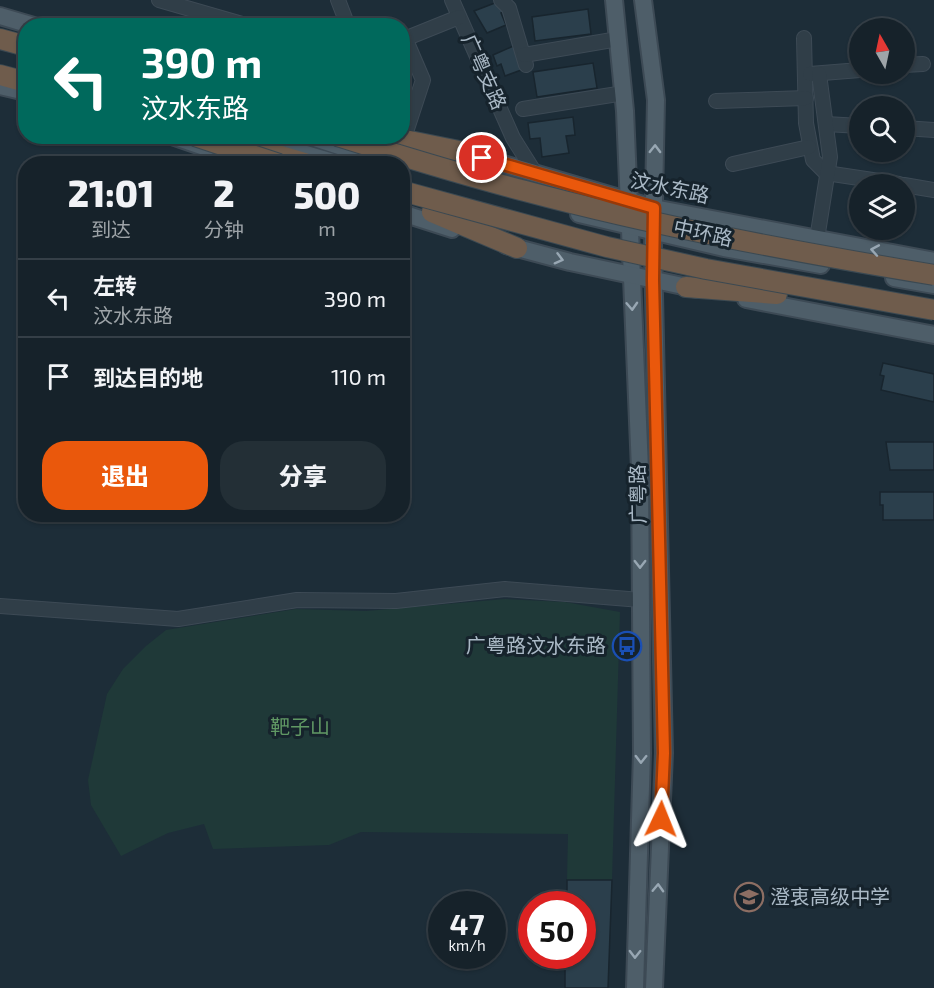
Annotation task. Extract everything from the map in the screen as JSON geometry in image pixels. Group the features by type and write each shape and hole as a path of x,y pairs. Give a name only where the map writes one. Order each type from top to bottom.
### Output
{"highway":[{"path":"0,50 18,47"},
{"path":"410,141 464,152"},
{"path":"219,144 255,156"},
{"path":"242,144 281,156"},
{"name":"中环路","path":"364,144 405,156"},
{"name":"中环路","path":"410,157 525,191 718,236 933,265"},
{"name":"中环路","path":"410,193 618,249 706,269 934,310"},
{"path":"410,206 432,212 517,248"},
{"path":"686,287 777,294 934,322"}],"main road":[{"name":"广粤路","path":"614,0 624,93 640,469 642,753 635,988"},
{"name":"广粤路","path":"643,0 656,100 653,280 664,753 654,988"},
{"path":"0,50 18,53"},
{"path":"0,50 16,82"},
{"name":"汶水东路","path":"410,137 654,208 818,239 933,265"},
{"path":"196,144 231,156"},
{"path":"215,144 225,154"},
{"path":"273,144 312,156"},
{"path":"334,144 374,156"},
{"path":"410,167 630,235 653,249 934,302"},
{"path":"410,184 565,228 630,235 653,232 724,248 934,285"},
{"path":"410,201 433,191"},
{"path":"410,215 517,248 631,275 934,335"},
{"path":"900,279 933,265"},
{"path":"825,282 888,326"}],"street":[{"path":"159,0 221,18"},
{"path":"338,0 345,18"},
{"name":"广粤支路","path":"452,0 513,138 535,173"},
{"path":"501,0 509,8 525,60 618,39"},
{"path":"410,36 459,17"},
{"path":"804,38 826,124 830,157 818,239"},
{"path":"410,53 423,80 410,118"},
{"path":"915,64 923,64"},
{"path":"812,74 849,71"},
{"path":"812,74 806,98 809,147 813,160 826,173 849,176"},
{"path":"523,109 624,93"},
{"path":"716,101 806,98"},
{"path":"826,124 849,125"},
{"path":"915,129 934,130"},
{"path":"733,164 809,147"},
{"path":"915,187 934,190"},
{"path":"0,606 178,619 297,600 396,601 505,590 640,600"}],"green space":[{"name":"靶子山","path":"505,599 565,602 620,612 612,880 567,880 568,834 361,832 329,845 213,849 204,824 168,833 121,856 91,805 88,780 107,694 123,669 166,630 296,609 366,611"}],"building":[{"path":"500,1 504,12 501,13 506,25 487,33 474,11"},
{"path":"588,9 591,34 535,41 532,17"},
{"path":"518,44 524,69 505,76 501,64 497,66 493,55"},
{"path":"593,63 597,88 537,97 533,72"},
{"path":"573,117 575,135 566,136 569,153 542,157 540,138 530,139 528,123"},
{"path":"883,363 934,374 934,402 881,390 884,376 880,375"},
{"path":"886,442 934,442 934,470 890,470"},
{"path":"880,492 934,492 934,520 883,520"},
{"path":"567,880 612,880 608,988 565,988 565,969 596,969 596,891 567,891"}],"place":[{"name":"广粤路汶水东路","path":"627,646"},
{"name":"澄衷高级中学","path":"749,897"}],"route":[{"path":"482,158 654,208 653,280 660,501 664,753 661,819"}]}
